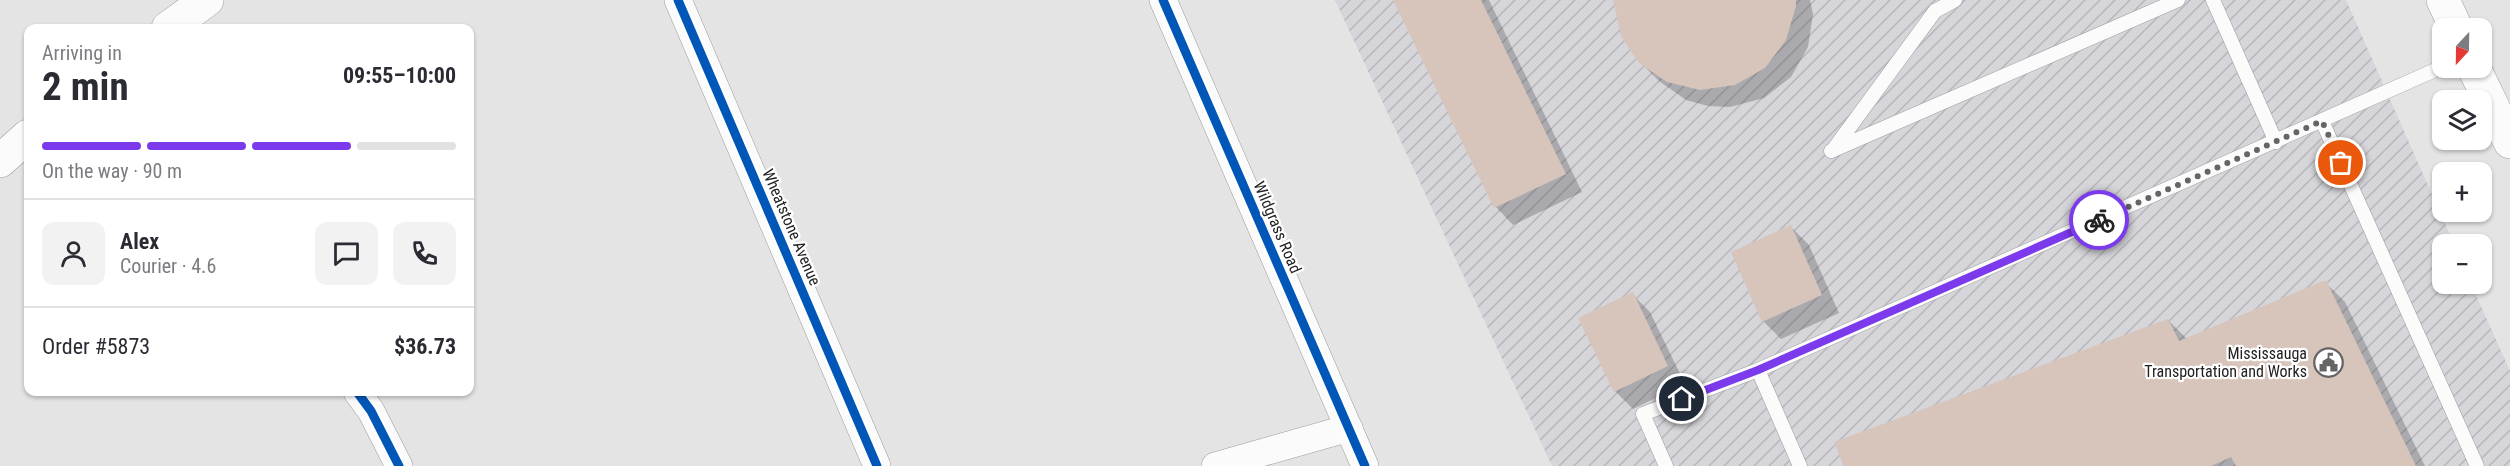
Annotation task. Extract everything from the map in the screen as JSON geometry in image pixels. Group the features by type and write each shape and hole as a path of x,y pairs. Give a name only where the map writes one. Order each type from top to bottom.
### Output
{"main road":[{"path":"174,24 207,0"},
{"path":"2443,0 2451,18"},
{"path":"2479,78 2510,142"},
{"path":"0,161 24,140"}],"street":[{"name":"Wheatstone Avenue","path":"678,0 877,466"},
{"name":"Wildgrass Road","path":"1163,0 1365,466"},
{"path":"360,396 371,411 399,466"},
{"path":"1215,466 1349,428"}],"lane":[{"path":"1955,0 1935,11 1832,151 2178,0"},
{"path":"2213,0 2276,142"},
{"path":"1666,466 1643,414 1758,370 2432,72"},
{"path":"2322,121 2477,466"},
{"path":"1758,370 1800,466"}],"shaded area":[{"path":"1335,0 2346,0 2432,194 2432,222 2444,222 2450,234 2432,234 2432,294 2475,294 2510,371 2510,466 1552,466"}],"building":[{"path":"1393,0 1481,0 1566,174 1494,208"},
{"path":"1613,0 1796,0 1796,6 1786,40 1765,68 1735,85 1700,90 1667,82 1639,63 1621,36"},
{"path":"1791,225 1822,295 1762,322 1731,252"},
{"path":"2326,280 2416,466 2236,466 2231,457 2211,466 1844,466 1834,442 2168,319 2179,341"},
{"path":"1633,292 1668,366 1614,392 1578,318"}],"cycle path":[{"path":"678,0 877,466"},
{"path":"1163,0 1365,466"},
{"path":"360,396 371,411 399,466"}],"way so far":[{"path":"2099,220 2322,121 2341,163"}],"place":[{"name":"Mississauga Transportation and Works","path":"2328,362"}],"route":[{"path":"1682,399 1758,370 2099,220"}]}
